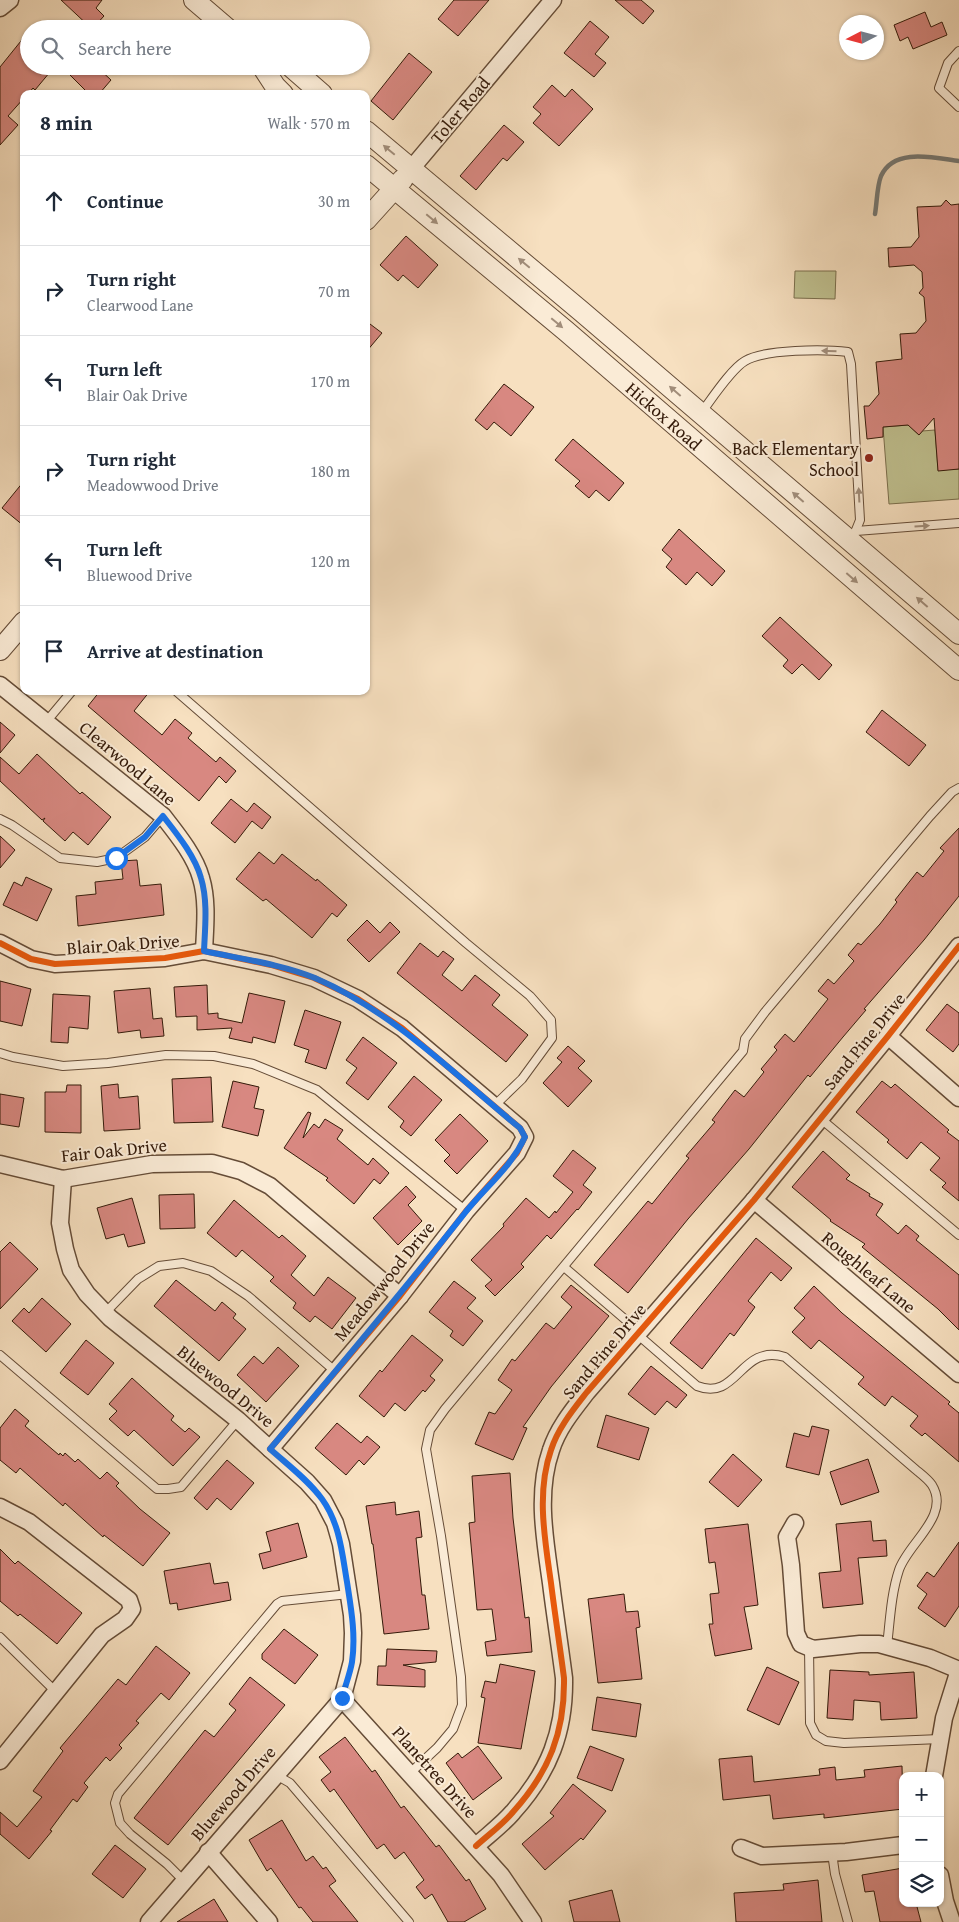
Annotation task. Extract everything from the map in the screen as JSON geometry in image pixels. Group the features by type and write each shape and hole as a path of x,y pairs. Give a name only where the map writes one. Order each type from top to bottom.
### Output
{"street":[{"path":"0,7 2,0"},
{"path":"0,7 10,0"},
{"path":"194,0 217,20"},
{"name":"Toler Road","path":"370,215 553,0"},
{"path":"268,75 279,90"},
{"path":"300,75 317,90"},
{"name":"Hickox Road","path":"370,134 701,413 854,536 959,634"},
{"name":"Hickox Road","path":"370,168 566,331 959,670"},
{"path":"685,433 701,413"},
{"path":"713,458 726,460 825,547 837,549 854,536"},
{"path":"0,650 20,627"},
{"name":"Clearwood Lane","path":"0,685 163,816 183,840 201,878 205,902 204,951"},
{"name":"Blair Oak Drive","path":"0,943 31,959 55,964 165,958 204,951 272,966 314,978 358,999 402,1028 520,1128 525,1137"},
{"name":"Sand Pine Drive","path":"476,1846 512,1813 528,1793 547,1764 560,1730 564,1701 564,1678 544,1529 543,1502 546,1472 551,1450 564,1422 587,1392 754,1200 957,953"},
{"path":"888,1036 959,1098"},
{"name":"Meadowwood Drive","path":"270,1449 400,1296 466,1211 517,1153 525,1137"},
{"name":"Fair Oak Drive","path":"0,1164 63,1179 152,1164 212,1163 241,1171 270,1186 400,1296"},
{"name":"Bluewood Drive","path":"63,1179 60,1223 64,1249 71,1270 88,1294 105,1313 218,1406 238,1420 307,1482 323,1500 335,1523 342,1544 349,1594 352,1624 352,1661 342,1698 149,1922"},
{"name":"Roughleaf Lane","path":"754,1200 959,1374"},
{"path":"0,1507 29,1522 129,1600 132,1609 125,1619 102,1635 0,1761"},
{"path":"796,1523 787,1537 796,1633 801,1644 813,1649 879,1644 930,1658 959,1670 944,1718 935,1772"},
{"name":"Planetree Drive","path":"342,1698 501,1875 533,1922"},
{"path":"741,1848 762,1856 899,1845"},
{"path":"208,1852 269,1922"},
{"path":"944,1896 952,1922"}],"lane":[{"path":"959,51 948,63 939,88 959,107"},
{"path":"701,413 727,379 745,361 765,354 829,350 848,352 851,364 860,520 854,536 959,523"},
{"path":"46,722 69,695"},
{"path":"181,695 466,943 530,996 551,1020 552,1038 522,1079 494,1106"},
{"path":"409,1774 454,1729 462,1705 461,1677 441,1536 426,1448 430,1430 444,1409 743,1051 745,1039 771,1005 930,816 952,792 959,788"},
{"path":"0,818 60,858 97,862 116,858 145,837 163,816"},
{"path":"0,1053 62,1066 108,1063 166,1055 214,1056 253,1064 317,1090 466,1211"},
{"path":"821,1119 959,1235"},
{"path":"105,1313 138,1279 159,1266 183,1263 211,1271 248,1296 336,1372"},
{"path":"564,1267 627,1321 638,1334 697,1386 705,1389 716,1389 724,1386 753,1359 775,1354 786,1357 879,1437 931,1485 937,1502 936,1512 905,1557 899,1569 895,1584 887,1646"},
{"path":"0,1355 157,1489 168,1490 181,1487 238,1420"},
{"path":"184,1881 120,1823 115,1803 118,1794 277,1604 282,1601 349,1594"},
{"path":"0,1637 56,1692"},
{"path":"809,1647 810,1723 816,1734 826,1741 844,1743 940,1739"},
{"path":"276,1774 290,1783 409,1922"},
{"path":"832,1852 835,1874 848,1922"}],"green space":[{"path":"795,271 836,271 835,299 794,298"},
{"path":"908,425 919,435 922,431 935,430 938,470 959,469 959,499 889,504 883,427"}],"building":[{"path":"61,0 102,0 96,8 104,16 100,20 82,20"},
{"path":"454,0 489,0 458,36 438,19"},
{"path":"615,0 641,0 654,11 643,24"},
{"path":"925,12 931,27 942,22 947,35 913,49 908,37 900,41 894,25"},
{"path":"590,21 609,37 595,54 606,63 594,77 564,53"},
{"path":"20,42 20,75 48,75 35,90 33,88 31,90 20,90 20,102 8,116 18,125 0,145 0,67"},
{"path":"409,53 432,72 393,120 371,101"},
{"path":"70,75 106,75 111,80 102,90 85,90"},
{"path":"552,85 565,97 572,89 593,109 559,146 533,123 541,114 533,107"},
{"path":"504,125 524,142 507,161 503,158 476,190 460,176"},
{"path":"946,200 951,205 959,204 959,469 938,471 934,418 919,435 908,425 883,427 883,437 867,439 864,406 869,406 879,394 876,362 902,359 900,334 916,333 926,321 924,297 919,293 923,288 922,272 914,265 889,267 888,248 911,247 919,237 917,207 941,206"},
{"path":"406,236 438,265 418,288 403,275 398,281 380,265"},
{"path":"370,324 382,333 370,347"},
{"path":"504,384 534,407 511,436 494,422 487,430 475,420"},
{"path":"573,439 624,483 609,501 596,490 589,498 575,486 580,481 555,460"},
{"path":"20,486 20,523 2,508"},
{"path":"679,529 725,571 712,586 697,572 686,585 666,567 672,559 662,550"},
{"path":"780,617 832,665 819,680 802,664 792,674 783,666 788,660 762,636"},
{"path":"97,695 147,695 134,711 162,735 175,719 192,733 188,738 216,762 220,757 236,771 226,783 219,776 199,801 88,706"},
{"path":"882,710 926,745 909,766 866,732"},
{"path":"0,722 15,735 0,753"},
{"path":"37,754 80,794 82,792 111,817 88,845 73,832 65,841 43,821 45,818 42,820 0,781 0,757 19,774"},
{"path":"231,799 247,812 254,803 271,817 262,829 252,821 235,843 211,823"},
{"path":"959,828 959,896 924,940 864,1009 866,1010 810,1077 808,1075 749,1149 688,1219 628,1293 594,1265 648,1201 652,1204 689,1158 686,1156 715,1122 712,1120 735,1090 744,1097 764,1072 761,1069 777,1050 774,1047 785,1034 794,1042 828,999 818,991 828,979 834,984 854,961 848,955 858,943 861,945 880,924 897,902 895,900 917,872 923,877 944,851 940,848"},
{"path":"0,836 15,850 0,868"},
{"path":"259,852 274,864 282,854 316,881 317,879 347,905 337,917 332,913 312,938 266,899 263,901 236,879"},
{"path":"137,860 140,886 161,884 164,915 78,926 76,896 96,894 95,882 123,879 121,861"},
{"path":"26,877 52,889 37,921 3,905 14,882 22,886"},
{"path":"367,920 380,933 390,922 400,932 369,962 347,940"},
{"path":"420,943 438,957 443,951 454,959 442,975 462,991 475,975 500,995 492,1005 528,1035 506,1062 397,973"},
{"path":"0,981 31,989 22,1026 0,1021"},
{"path":"207,985 208,1014 218,1013 218,1018 242,1023 249,993 285,1001 275,1043 253,1037 252,1043 229,1038 232,1028 197,1030 197,1016 176,1017 174,987"},
{"path":"150,988 153,1019 162,1018 164,1036 141,1038 140,1030 118,1033 114,991"},
{"path":"53,994 90,996 88,1029 69,1027 68,1043 51,1042"},
{"path":"947,1004 959,1013 959,1044 953,1052 926,1030"},
{"path":"305,1010 341,1022 326,1069 305,1062 309,1050 294,1045"},
{"path":"363,1037 397,1063 368,1100 346,1083 357,1068 346,1060"},
{"path":"568,1046 585,1061 578,1068 592,1081 568,1107 543,1083 562,1062 557,1058"},
{"path":"414,1076 442,1100 411,1136 400,1127 404,1121 388,1107"},
{"path":"211,1077 213,1122 174,1123 172,1079"},
{"path":"233,1081 259,1087 254,1108 264,1110 258,1136 222,1127"},
{"path":"882,1081 891,1088 895,1084 949,1130 947,1132 959,1141 959,1201 942,1187 946,1183 930,1170 940,1158 921,1142 907,1159 887,1142 889,1140 856,1112"},
{"path":"118,1084 119,1098 138,1096 140,1129 104,1131 101,1086"},
{"path":"67,1085 81,1085 81,1133 45,1132 45,1092 66,1092"},
{"path":"0,1094 24,1098 19,1127 0,1124"},
{"path":"308,1112 311,1113 303,1138 314,1124 319,1128 325,1119 343,1130 337,1139 368,1165 373,1158 389,1173 380,1184 374,1179 354,1204 326,1180 328,1178 284,1148"},
{"path":"460,1114 488,1141 457,1174 444,1161 450,1155 435,1140"},
{"path":"573,1150 596,1168 583,1185 592,1192 551,1239 547,1235 521,1264 524,1267 495,1296 485,1286 492,1280 471,1260 504,1226 503,1224 526,1198 549,1218 555,1211 556,1213 573,1192 553,1176"},
{"path":"823,1151 850,1175 846,1179 883,1204 876,1215 898,1234 906,1225 919,1236 916,1240 959,1275 959,1330 938,1309 862,1247 865,1244 830,1221 792,1187"},
{"path":"406,1186 416,1197 408,1205 422,1221 398,1245 373,1218"},
{"path":"194,1194 195,1228 160,1229 159,1195"},
{"path":"132,1198 145,1243 128,1247 124,1234 106,1239 97,1208"},
{"path":"234,1200 279,1238 282,1235 306,1256 291,1275 314,1296 328,1277 356,1298 332,1329 315,1316 310,1322 293,1308 296,1303 270,1281 274,1277 242,1250 236,1257 207,1233"},
{"path":"756,1238 792,1268 781,1281 771,1272 748,1301 755,1307 734,1336 730,1333 702,1369 670,1343"},
{"path":"10,1242 38,1269 0,1309 0,1252"},
{"path":"176,1280 215,1311 222,1302 236,1314 233,1318 246,1329 219,1361 154,1306"},
{"path":"454,1281 476,1298 467,1308 483,1321 463,1346 450,1336 453,1331 429,1312"},
{"path":"571,1285 609,1316 551,1387 523,1427 527,1428 513,1460 475,1444 489,1412 495,1414 512,1390 498,1380 512,1359 515,1361 546,1323 554,1329 572,1307 561,1297"},
{"path":"814,1286 842,1313 950,1402 948,1404 959,1413 959,1462 925,1433 922,1436 910,1426 918,1416 892,1396 885,1406 858,1384 864,1377 819,1340 811,1349 792,1332 805,1318 794,1308"},
{"path":"42,1298 71,1324 46,1352 12,1321 24,1308 29,1313"},
{"path":"412,1335 443,1360 430,1376 435,1380 425,1392 423,1390 405,1411 395,1403 384,1417 359,1396 380,1370 382,1372"},
{"path":"86,1340 114,1363 88,1395 60,1373"},
{"path":"278,1347 299,1366 266,1402 237,1375 254,1356 263,1364"},
{"path":"651,1366 687,1395 676,1408 667,1401 655,1415 628,1394"},
{"path":"132,1378 174,1416 171,1420 185,1432 189,1428 200,1437 173,1466 134,1430 128,1436 109,1419 117,1411 109,1404"},
{"path":"15,1409 29,1421 25,1426 59,1455 60,1453 63,1456 65,1453 75,1462 78,1459 100,1479 107,1472 119,1483 116,1486 140,1509 170,1533 143,1566 104,1535 103,1537 65,1503 63,1506 20,1468 16,1473 0,1460 0,1428"},
{"path":"606,1415 649,1428 639,1460 597,1447"},
{"path":"337,1423 361,1443 367,1436 380,1447 364,1465 359,1460 346,1475 315,1448"},
{"path":"812,1426 829,1430 819,1475 786,1467 794,1433 809,1437"},
{"path":"733,1454 762,1480 738,1507 709,1482"},
{"path":"868,1459 879,1492 841,1505 830,1472"},
{"path":"227,1460 254,1483 231,1510 217,1498 207,1510 194,1498"},
{"path":"510,1473 513,1518 525,1618 529,1617 532,1652 487,1656 485,1642 496,1640 492,1609 477,1610 469,1523 475,1522 472,1476"},
{"path":"395,1502 396,1515 419,1511 422,1537 416,1538 422,1595 425,1595 429,1629 384,1634 373,1544 366,1506"},
{"path":"871,1521 873,1541 886,1540 887,1556 858,1558 863,1604 823,1608 819,1573 841,1571 836,1524"},
{"path":"298,1523 307,1557 263,1569 259,1554 271,1551 266,1532"},
{"path":"748,1524 758,1605 744,1607 752,1649 715,1656 709,1624 713,1624 710,1594 719,1593 715,1562 709,1563 705,1529"},
{"path":"959,1542 959,1606 945,1627 918,1608 927,1594 917,1586 927,1572 934,1577"},
{"path":"0,1549 15,1564 18,1561 82,1613 57,1644 20,1614 18,1616 0,1601"},
{"path":"210,1563 214,1584 228,1582 231,1600 178,1610 177,1603 170,1604 164,1571"},
{"path":"624,1594 626,1612 638,1611 640,1627 636,1628 642,1679 598,1683 588,1599"},
{"path":"284,1629 318,1655 295,1684 262,1659 262,1654"},
{"path":"156,1646 190,1673 169,1700 161,1693 136,1721 139,1723 119,1745 122,1748 110,1761 106,1757 84,1783 88,1787 77,1802 73,1799 50,1830 52,1831 29,1859 0,1834 0,1812 17,1827 42,1797 33,1791 63,1751 60,1748 118,1679 126,1685"},
{"path":"387,1649 437,1651 436,1662 403,1665 425,1670 425,1687 377,1685 378,1666 386,1666"},
{"path":"500,1664 535,1671 521,1749 478,1743 485,1698 481,1697 485,1681 496,1683"},
{"path":"767,1667 799,1682 779,1725 747,1710"},
{"path":"830,1670 869,1672 869,1675 914,1672 917,1718 881,1720 880,1702 854,1700 853,1720 827,1718"},
{"path":"250,1677 285,1705 168,1845 134,1818 205,1730 214,1737 236,1710 229,1704"},
{"path":"597,1697 641,1704 636,1737 592,1730"},
{"path":"345,1737 372,1772 375,1770 401,1808 404,1806 436,1847 439,1845 466,1881 469,1879 486,1909 464,1922 448,1922 432,1894 425,1899 416,1887 424,1880 404,1852 395,1859 384,1844 377,1849 334,1789 330,1792 321,1780 331,1772 319,1757"},
{"path":"478,1746 502,1778 473,1800 446,1763 458,1753 462,1758"},
{"path":"590,1746 624,1759 612,1791 577,1778"},
{"path":"752,1756 754,1782 820,1775 819,1769 835,1767 836,1780 865,1777 864,1770 902,1766 902,1772 899,1772 899,1809 824,1818 824,1814 773,1819 770,1795 723,1800 719,1759"},
{"path":"573,1784 606,1811 583,1840 581,1838 545,1870 522,1844 554,1816 550,1813"},
{"path":"282,1820 306,1861 313,1856 323,1869 326,1867 336,1881 329,1886 358,1922 313,1922 301,1907 299,1908 271,1868 267,1871 249,1840"},
{"path":"115,1845 146,1869 123,1898 92,1874"},
{"path":"899,1869 899,1907 917,1907 921,1922 880,1922 874,1891 865,1892 862,1875"},
{"path":"818,1880 822,1922 736,1922 734,1893 784,1890 783,1884"},
{"path":"612,1890 620,1922 574,1922 569,1901"},
{"path":"214,1899 228,1922 177,1922"}],"waterway":[{"path":"875,214 881,176 887,167 895,161 916,156 959,161"}],"cycle path":[{"path":"0,943 31,959 55,964 165,958 204,951 271,965 314,978 358,999 402,1028 520,1128 525,1137 517,1153 466,1211 400,1296 270,1449"},
{"path":"476,1846 509,1817 536,1782 552,1750 562,1716 564,1678 543,1516 546,1466 558,1434 587,1392 754,1200 959,946"}],"place":[{"name":"Back Elementary School","path":"869,458"}],"route":[{"path":"116,858 145,837 163,816 183,840 201,878 205,902 204,951 272,966 314,978 358,999 402,1028 520,1128 525,1137 517,1153 498,1177 466,1211 400,1296 270,1449 307,1482 323,1500 335,1523 342,1544 353,1633 352,1661 342,1698"}]}
